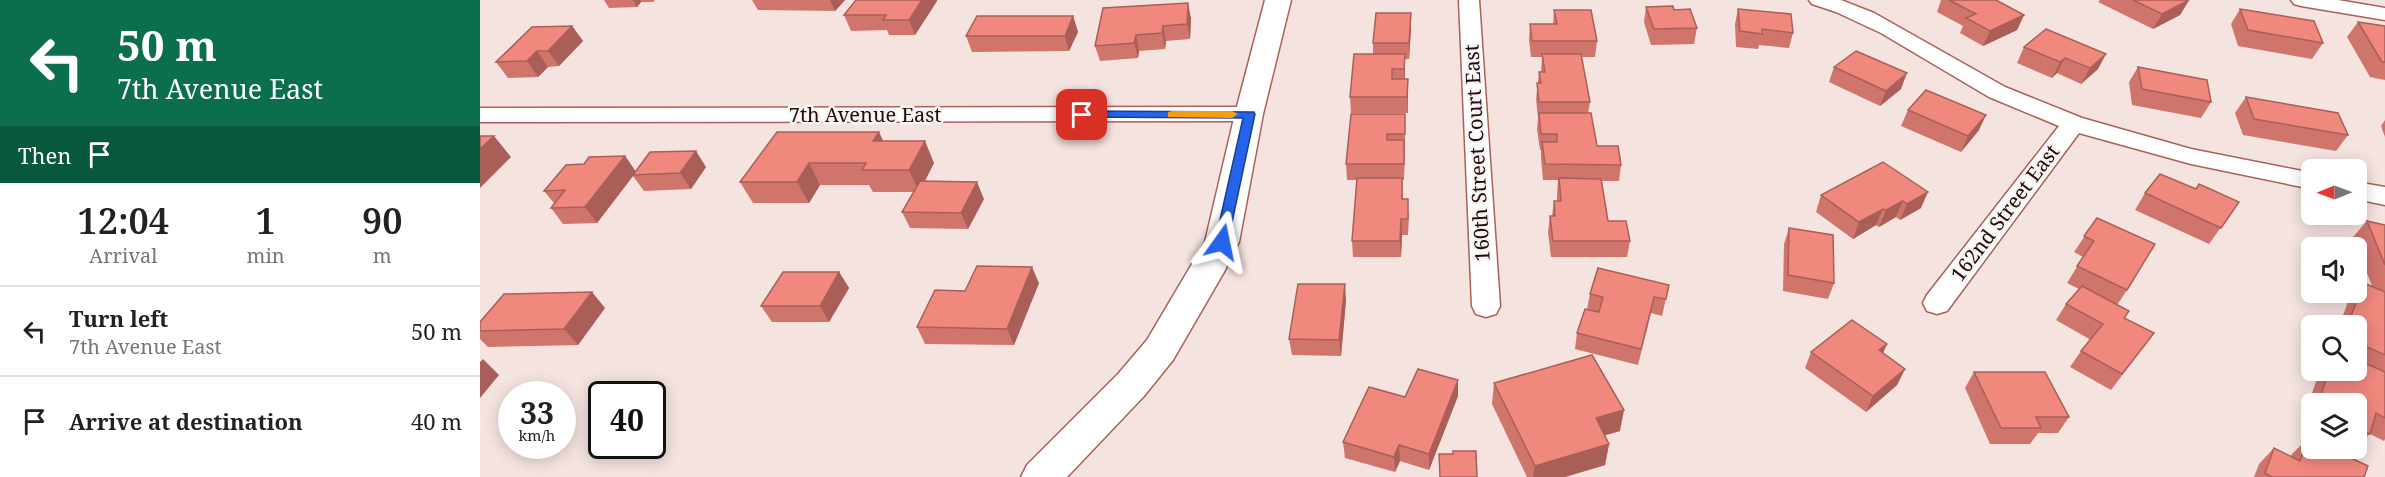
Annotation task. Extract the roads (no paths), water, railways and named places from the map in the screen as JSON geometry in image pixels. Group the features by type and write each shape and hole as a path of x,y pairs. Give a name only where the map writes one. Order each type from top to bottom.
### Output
{"street":[{"path":"1041,477 1131,385 1160,350 1207,272 1222,242 1278,0"},
{"name":"160th Street Court East","path":"1469,0 1486,306"},
{"path":"1819,0 1855,11 1882,24 1977,82 2073,124 2203,161 2301,179"},
{"path":"2301,0 2385,14"},
{"name":"7th Avenue East","path":"480,115 1250,114"},
{"name":"162nd Street East","path":"1937,303 2073,124"},
{"path":"2367,192 2385,196"}]}
